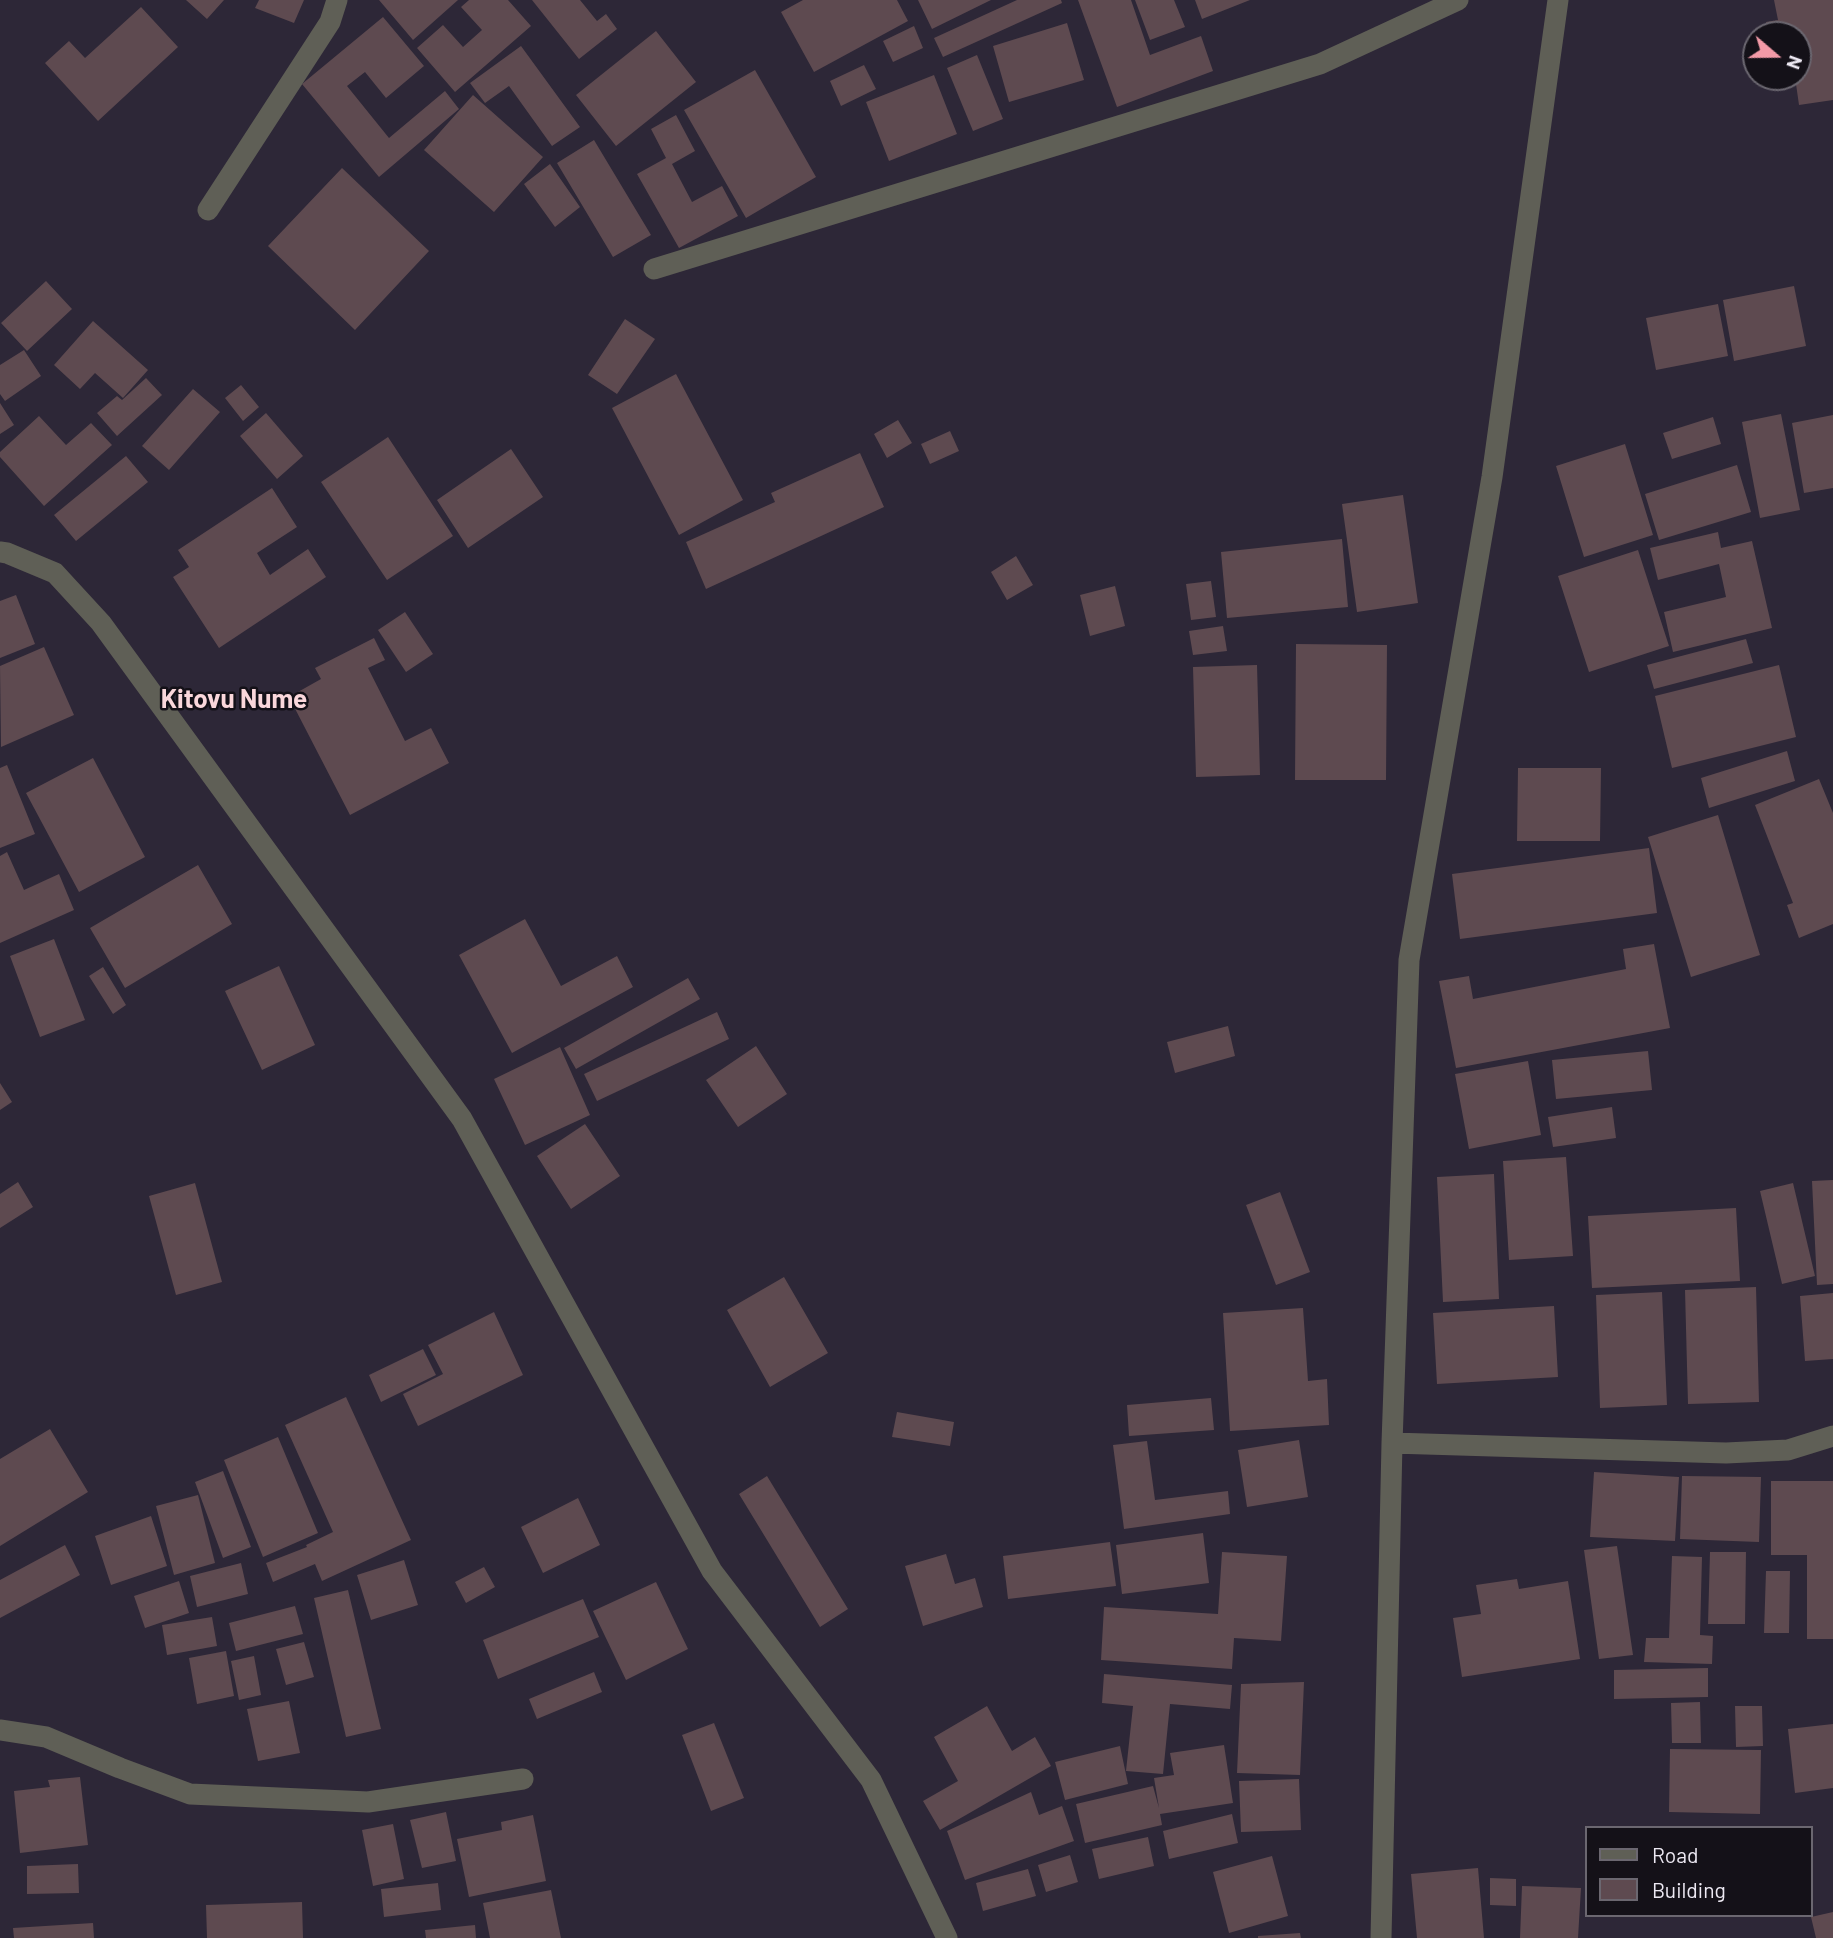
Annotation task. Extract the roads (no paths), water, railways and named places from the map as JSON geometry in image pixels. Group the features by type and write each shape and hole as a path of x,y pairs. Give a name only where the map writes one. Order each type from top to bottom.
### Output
{"street":[{"path":"208,210 330,22 337,0"},
{"path":"654,270 1320,64 1458,0"},
{"path":"1381,1938 1392,1443 1409,960 1492,477 1558,0"},
{"path":"0,552 55,573 101,624 462,1119 712,1571 872,1780 947,1938"},
{"path":"1392,1443 1726,1453 1788,1450 1833,1436"},
{"path":"0,1730 46,1737 190,1794 368,1802 523,1779"}],"district":[{"name":"Kitovu Nume","path":"234,699"}]}
